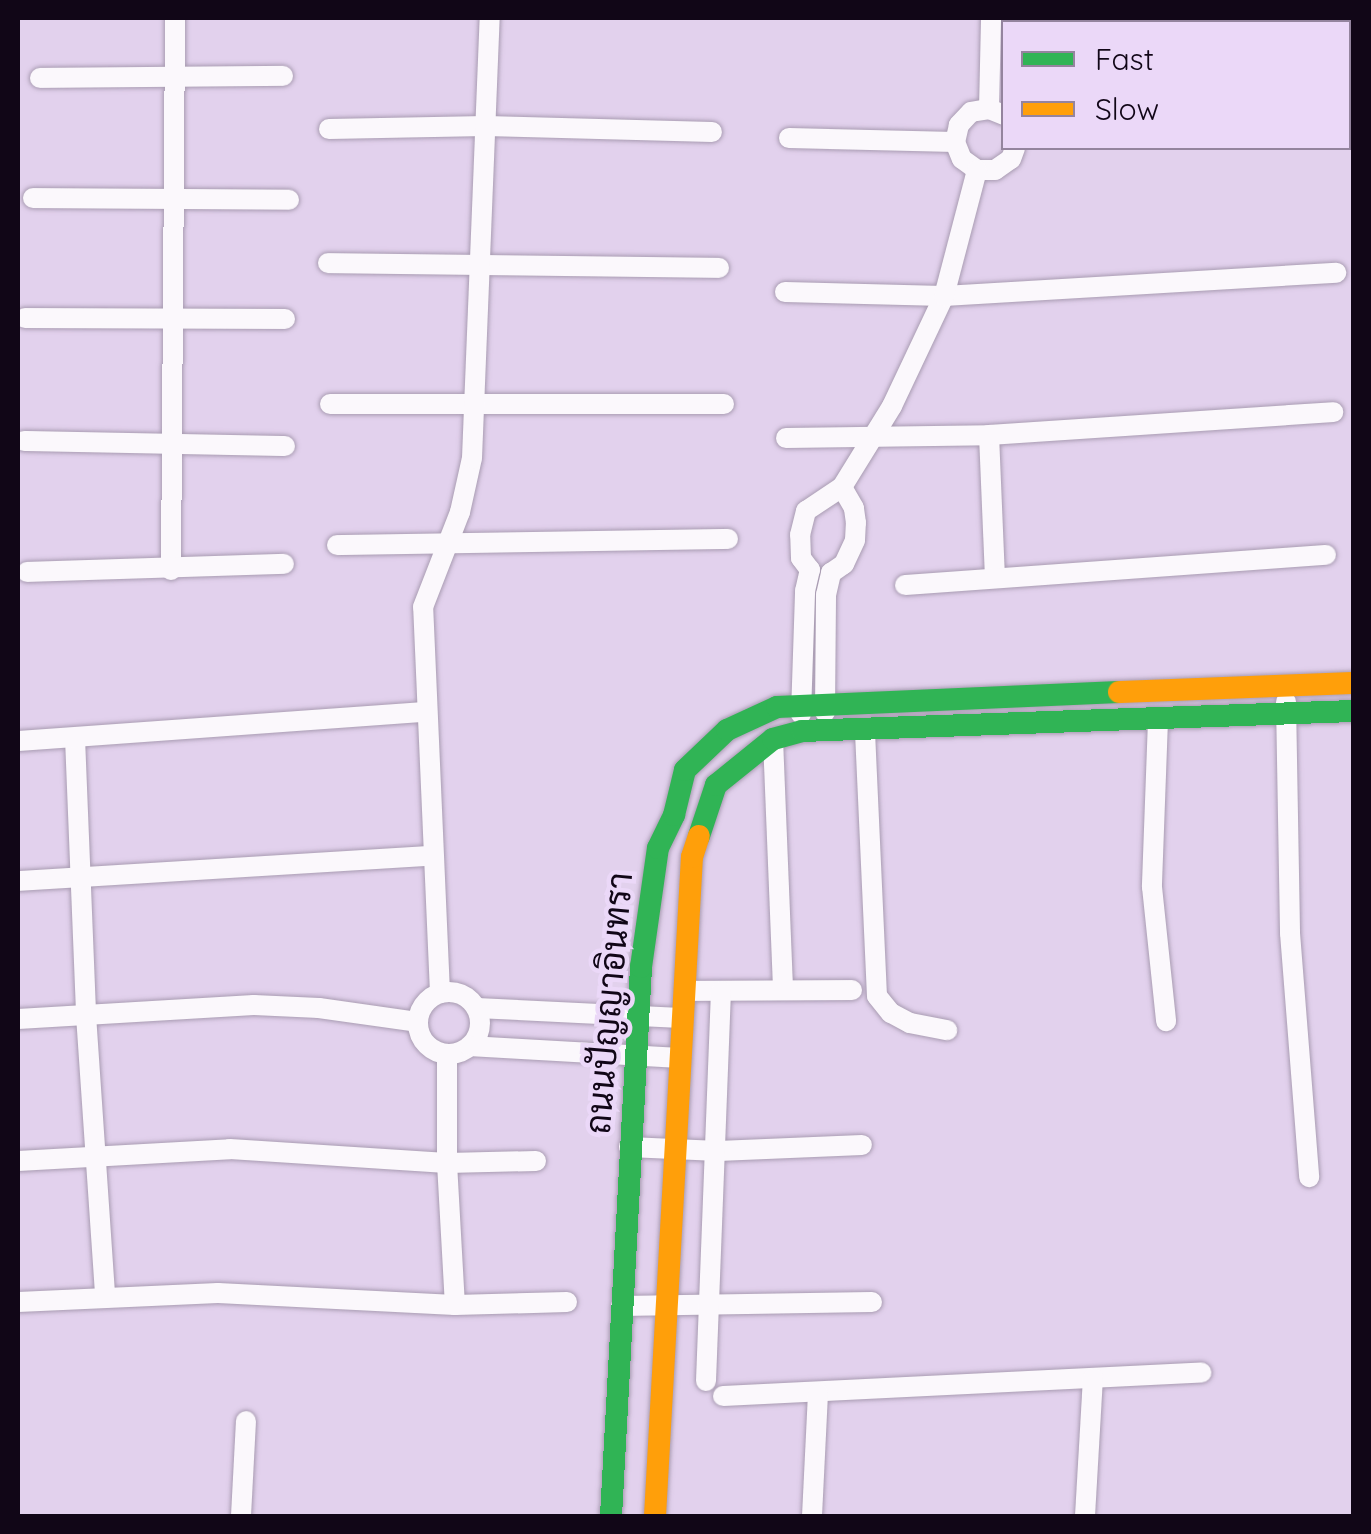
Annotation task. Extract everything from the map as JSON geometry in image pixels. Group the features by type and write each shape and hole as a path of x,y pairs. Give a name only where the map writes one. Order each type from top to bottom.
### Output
{"street":[{"path":"170,570 175,18"},
{"path":"440,993 423,606 460,512 472,458 490,18"},
{"path":"991,18 996,112 971,112 959,125 955,142 962,159 977,170 996,170 1010,159 1014,150"},
{"path":"40,78 175,80 283,76"},
{"path":"329,129 486,126 712,132"},
{"path":"789,138 955,142"},
{"path":"813,731 825,702 826,596 820,572 801,558 800,535 806,511 842,487 874,436 944,296 977,170"},
{"path":"33,198 289,200"},
{"path":"328,263 719,268"},
{"path":"785,292 944,296 1336,273"},
{"path":"25,318 285,318"},
{"path":"330,404 724,404"},
{"path":"786,438 989,435 1333,412"},
{"path":"989,435 995,576"},
{"path":"24,441 285,446"},
{"path":"813,731 800,703 805,591 820,572 844,564 855,540 854,508 842,487"},
{"path":"337,545 728,540"},
{"path":"905,585 1326,555"},
{"path":"27,572 284,564"},
{"name":"ถนนปัญญาอินทรา","path":"611,1516 637,1015 658,848 674,815 685,770 728,730 776,706 1354,683"},
{"path":"1284,685 1290,933 1309,1177"},
{"name":"ถนนปัญญาอินทรา","path":"655,1516 692,858 716,784 773,738 813,731 1354,711"},
{"path":"18,741 426,712"},
{"path":"1158,720 1152,887 1166,1021"},
{"path":"865,732 878,996 891,1013 910,1023 946,1030"},
{"path":"75,738 93,1153 105,1296"},
{"path":"773,738 783,990"},
{"path":"18,881 431,856"},
{"path":"684,991 852,990"},
{"path":"706,1381 722,991"},
{"path":"470,1046 480,1028 476,1008 461,994 440,993 424,1004 417,1022 421,1038 446,1055 470,1046 679,1058"},
{"path":"18,1018 254,1006 319,1008 417,1022"},
{"path":"476,1008 681,1018"},
{"path":"446,1055 446,1163 455,1305"},
{"path":"630,1146 718,1151 862,1146"},
{"path":"18,1160 93,1153 261,1150 446,1163 536,1161"},
{"path":"18,1302 249,1294 455,1305 567,1302"},
{"path":"622,1306 872,1302"},
{"path":"723,1396 1201,1373"},
{"path":"1085,1516 1092,1378"},
{"path":"812,1516 818,1393"},
{"path":"241,1516 246,1421"}],"traffic: fast":[{"path":"611,1516 641,967 658,848 674,815 685,770 727,730 777,707 1119,692"},
{"path":"699,836 716,785 773,739 802,731 1354,711"}],"traffic: slow":[{"path":"1119,692 1354,683"},
{"path":"655,1516 692,857 699,836"}]}
